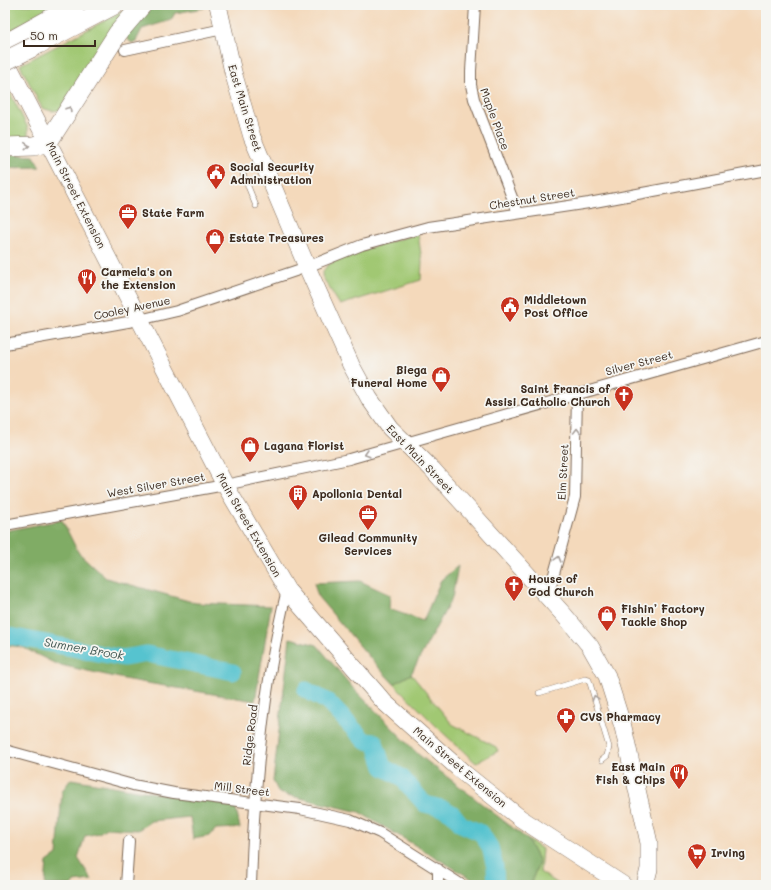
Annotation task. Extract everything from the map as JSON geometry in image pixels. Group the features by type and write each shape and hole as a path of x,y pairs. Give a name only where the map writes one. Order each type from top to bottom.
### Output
{"highway":[{"path":"5,60 75,5"},
{"path":"5,44 35,37 114,5"},
{"path":"5,147 34,146 48,142 118,33 142,5"}],"main road":[{"name":"East Main Street","path":"222,7 223,29 233,72 252,137 307,267 358,380 378,414 404,444 432,469 548,596 590,646 607,676 614,695 633,768 649,843 650,869 645,885"},
{"name":"Main Street Extension","path":"5,60 225,485 287,590 384,702 465,774 520,818 623,885"}],"street":[{"name":"Maple Place","path":"475,5 471,85 474,99 518,213"},
{"path":"125,50 223,29"},
{"name":"Chestnut Street","path":"307,267 337,254 386,237 428,227 589,203 766,170"},
{"name":"Cooley Avenue","path":"5,344 139,320 210,301 307,267"},
{"name":"Silver Street","path":"404,444 577,393 766,341"},
{"name":"Elm Street","path":"548,596 575,496 577,393"},
{"name":"West Silver Street","path":"5,525 225,485 342,461 404,444"},
{"name":"Ridge Road","path":"251,885 254,802 273,655 287,590"},
{"name":"Mill Street","path":"5,750 133,785 300,809 365,826 462,885"},
{"path":"126,885 129,842"},
{"path":"438,869 438,885"}],"lane":[{"path":"243,174 256,206"},
{"path":"539,693 589,680 609,747 607,756 602,760"}],"green space":[{"path":"5,5 58,5 8,32 5,26"},
{"path":"154,5 203,5 204,8 175,13 171,20 142,29 136,41 132,43 127,39 126,33"},
{"path":"129,8 60,110 52,111 42,108 20,65"},
{"path":"5,83 28,128 28,136 25,139 5,139"},
{"path":"5,154 34,156 40,167 5,168"},
{"path":"418,234 422,261 421,280 340,305 322,276 326,267 342,257 384,243"},
{"path":"62,520 78,552 106,578 196,603 271,606 255,701 129,680 56,664 22,647 5,645 5,531"},
{"path":"458,566 452,598 411,674 394,684 318,597 314,583 360,581 390,595 389,609 423,621 441,580"},
{"path":"290,638 317,645 352,687 419,755 527,839 539,862 530,885 482,885 359,812 279,793 273,781"},
{"path":"411,674 452,724 496,747 498,751 476,763 441,731 394,684"},
{"path":"71,779 160,794 235,804 240,828 216,829 210,836 193,839 190,817 151,821 138,830 106,828 99,833 85,836 78,858 92,880 74,882 72,885 45,885 47,862 57,855 62,791"},
{"path":"527,839 542,849 540,872 560,885 530,885 539,862"}],"waterway":[{"name":"Sumner Brook","path":"5,635 123,658 147,654 233,672"},
{"name":"Sumner Brook","path":"306,690 328,702 365,741 375,742 383,767 401,777 425,804 445,809 453,814 461,824 481,833 490,847 495,867 496,885"}],"place":[{"name":"Social Security Administration","path":"216,190"},
{"name":"State Farm","path":"128,230"},
{"name":"Estate Treasures","path":"215,255"},
{"name":"Carmela's on the Extension","path":"87,295"},
{"name":"Middletown Post Office","path":"510,323"},
{"name":"Biega Funeral Home","path":"441,393"},
{"name":"Saint Francis of Assisi Catholic Church","path":"624,412"},
{"name":"Lagana Florist","path":"250,463"},
{"name":"Apollonia Dental","path":"298,511"},
{"name":"Gilead Community Services","path":"368,531"},
{"name":"House of God Church","path":"514,602"},
{"name":"Fishin’ Factory Tackle Shop","path":"607,632"},
{"name":"CVS Pharmacy","path":"566,734"},
{"name":"East Main Fish & Chips","path":"679,790"},
{"name":"Irving","path":"697,870"}]}
